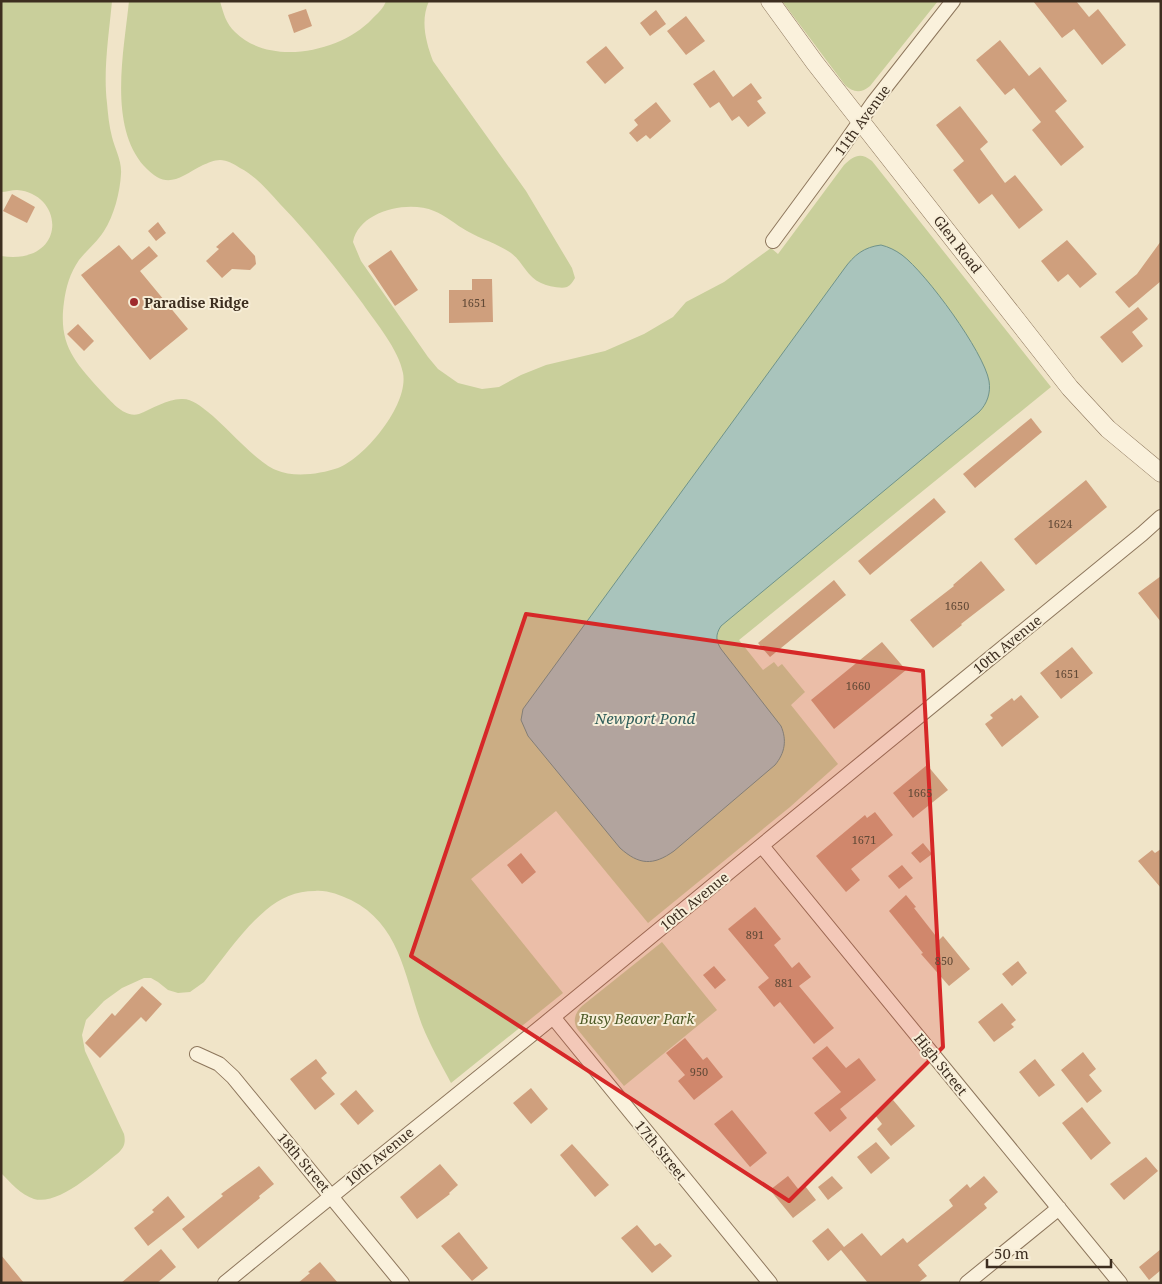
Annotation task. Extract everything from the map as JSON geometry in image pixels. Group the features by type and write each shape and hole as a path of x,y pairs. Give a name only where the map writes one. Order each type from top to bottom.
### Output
{"street":[{"name":"Glen Road","path":"770,1 860,120 1074,393 1114,434 1161,473"},
{"name":"11th Avenue","path":"773,241 860,120 954,1"},
{"name":"10th Avenue","path":"224,1283 762,846 846,774 1161,517"},
{"name":"High Street","path":"762,846 1120,1283"},
{"name":"17th Street","path":"552,1017 770,1283"},
{"name":"18th Street","path":"197,1054 215,1061 233,1077 402,1283"},
{"path":"967,1283 1059,1208"}],"highlighted area":[{"path":"526,614 923,671 943,1047 789,1201 411,956"}],"green space":[{"path":"1,1 112,1 107,52 106,90 110,129 121,169 120,181 116,204 108,225 79,260 67,286 63,317 66,341 71,352 92,381 114,404 128,414 139,414 176,399 192,401 216,418 260,460 276,470 291,474 323,472 338,468 361,453 383,428 399,399 403,386 401,364 386,337 363,304 313,240 266,189 246,171 228,161 216,160 179,178 166,180 152,174 144,166 133,149 126,130 122,109 122,64 129,1 220,1 227,22 235,32 250,43 267,49 286,52 324,47 342,40 359,30 372,19 386,1 429,1 424,24 426,39 433,61 526,191 572,268 575,278 570,285 564,288 541,283 532,277 511,253 467,231 438,213 423,208 411,207 386,211 374,216 365,223 357,231 353,242 361,261 428,357 438,369 458,383 482,389 499,387 521,375 546,365 605,351 644,334 673,317 686,302 724,282 771,248 778,254 844,165 854,157 864,156 872,161 1051,387 739,640 763,670 774,662 778,667 782,664 805,692 791,705 838,764 790,807 648,923 556,811 471,879 563,993 451,1083 422,1025 399,955 391,938 381,924 368,911 351,900 333,893 308,891 289,896 271,906 257,918 204,982 190,992 178,993 168,990 151,978 144,978 122,988 104,1001 86,1020 82,1035 85,1051 124,1134 125,1143 117,1154 78,1185 55,1197 44,1200 34,1199 25,1195 1,1173 1,256 23,256 38,250 48,241 52,228 51,215 44,203 33,194 17,190 1,192"},
{"path":"782,1 938,1 870,86 857,91 845,85"},
{"name":"Busy Beaver Park","path":"662,942 717,1010 624,1086 578,1030 575,1017 582,1006"}],"water":[{"name":"Newport Pond","path":"881,245 902,255 912,264 953,314 985,368 989,381 988,398 979,412 721,626 717,635 719,646 781,726 784,736 783,751 775,765 674,851 653,861 634,858 620,848 528,736 521,720 523,709 848,264 864,250"}],"building":[{"path":"1033,1 1076,1 1089,17 1098,9 1126,45 1102,65 1074,29 1062,38"},
{"path":"306,9 312,26 294,33 288,15"},
{"path":"656,10 666,24 650,36 640,23"},
{"path":"686,16 705,41 686,55 667,31"},
{"path":"1000,40 1029,76 1040,67 1067,101 1055,111 1084,147 1061,166 1032,130 1041,122 1014,88 1005,95 976,60"},
{"path":"606,46 624,68 605,84 586,62"},
{"path":"714,70 733,97 751,83 762,98 757,101 766,113 748,127 739,116 732,121 719,102 710,108 693,84"},
{"path":"656,102 671,121 650,139 646,135 637,142 629,133 638,125 634,120"},
{"path":"960,106 988,142 980,149 1005,183 1015,175 1043,210 1019,229 992,194 979,204 953,170 964,161 936,125"},
{"path":"12,194 35,207 27,223 3,211"},
{"path":"158,222 166,233 156,241 148,231"},
{"path":"233,232 255,256 256,264 250,270 232,269 222,278 206,261 219,249 216,247"},
{"path":"1067,240 1097,274 1080,288 1068,274 1058,282 1041,261"},
{"path":"1161,241 1161,281 1129,308 1115,292 1137,274"},
{"name":"Paradise Ridge","path":"119,245 132,260 149,246 158,256 140,271 188,329 150,360 81,275"},
{"path":"391,250 418,290 395,306 368,266"},
{"path":"472,279 492,279 493,322 449,323 449,290 472,290"},
{"path":"1138,307 1148,319 1132,332 1143,346 1122,363 1100,337"},
{"path":"78,324 94,341 84,351 67,334"},
{"path":"1031,418 1042,432 975,488 963,474"},
{"path":"1086,480 1107,507 1036,565 1014,539"},
{"path":"934,498 946,512 870,575 858,561"},
{"path":"981,561 1005,590 933,648 910,620 954,586"},
{"path":"1161,576 1161,622 1138,593"},
{"path":"834,580 846,595 770,657 758,643"},
{"path":"882,642 906,670 834,729 811,700"},
{"path":"1072,647 1093,673 1061,699 1040,673"},
{"path":"1021,695 1039,717 1002,747 985,724 993,718 990,715 1012,698 1014,701"},
{"path":"927,765 948,790 913,818 893,793"},
{"path":"875,812 893,835 851,869 860,880 846,892 816,856 865,815 867,818"},
{"path":"923,843 932,854 920,863 911,853"},
{"path":"1161,849 1161,888 1138,861 1152,850 1155,853"},
{"path":"521,853 536,872 522,884 507,865"},
{"path":"902,865 913,878 899,889 888,876"},
{"path":"906,895 939,940 943,936 970,969 949,986 921,954 923,953 889,911"},
{"path":"755,907 781,939 774,945 792,968 799,962 811,977 799,986 834,1028 814,1044 780,1002 774,1007 758,987 769,978 728,929"},
{"path":"1018,961 1027,973 1012,986 1002,974"},
{"path":"714,966 726,980 715,989 703,975"},
{"path":"142,986 162,1004 146,1022 141,1017 100,1058 85,1043 112,1013 115,1016"},
{"path":"1002,1003 1016,1020 1011,1024 1014,1027 994,1042 978,1022"},
{"path":"685,1038 703,1060 707,1057 723,1077 694,1100 678,1081 685,1075 666,1053"},
{"path":"827,1046 846,1068 859,1058 876,1080 840,1109 847,1118 830,1132 814,1113 841,1092 812,1058"},
{"path":"1083,1052 1096,1069 1089,1075 1102,1091 1087,1103 1061,1070"},
{"path":"316,1059 327,1073 321,1078 335,1094 315,1110 290,1079"},
{"path":"1035,1059 1055,1085 1039,1097 1019,1072"},
{"path":"531,1088 548,1109 531,1124 513,1103"},
{"path":"356,1090 374,1111 358,1125 340,1104"},
{"path":"893,1100 915,1126 891,1146 877,1129 882,1124 875,1115"},
{"path":"1082,1107 1111,1143 1091,1160 1062,1123"},
{"path":"732,1110 767,1153 750,1167 714,1124"},
{"path":"876,1142 890,1158 871,1174 857,1157"},
{"path":"572,1144 609,1185 595,1197 560,1155"},
{"path":"1146,1157 1158,1171 1124,1200 1110,1184"},
{"path":"440,1164 458,1185 450,1194 417,1219 400,1197"},
{"path":"259,1166 274,1184 259,1196 260,1198 198,1249 182,1229 223,1196 221,1194"},
{"path":"788,1176 799,1190 805,1186 816,1200 793,1218 770,1190"},
{"path":"832,1176 843,1188 828,1200 818,1187"},
{"path":"984,1176 998,1192 984,1204 987,1208 918,1265 927,1276 918,1283 868,1283 841,1250 828,1261 812,1241 828,1228 844,1247 862,1233 881,1256 903,1238 907,1243 953,1206 949,1200 967,1184 970,1188"},
{"path":"168,1196 185,1217 148,1246 134,1228 154,1212 152,1210"},
{"path":"637,1225 655,1246 660,1243 672,1256 652,1273 621,1238"},
{"path":"459,1232 488,1268 472,1281 441,1246"},
{"path":"161,1249 176,1267 157,1283 121,1283"},
{"path":"1161,1249 1161,1270 1149,1280 1139,1267"},
{"path":"1,1255 24,1283 1,1283"},
{"path":"320,1262 338,1283 298,1283 310,1273 308,1272"}],"place":[{"name":"Paradise Ridge","path":"134,302"}]}
